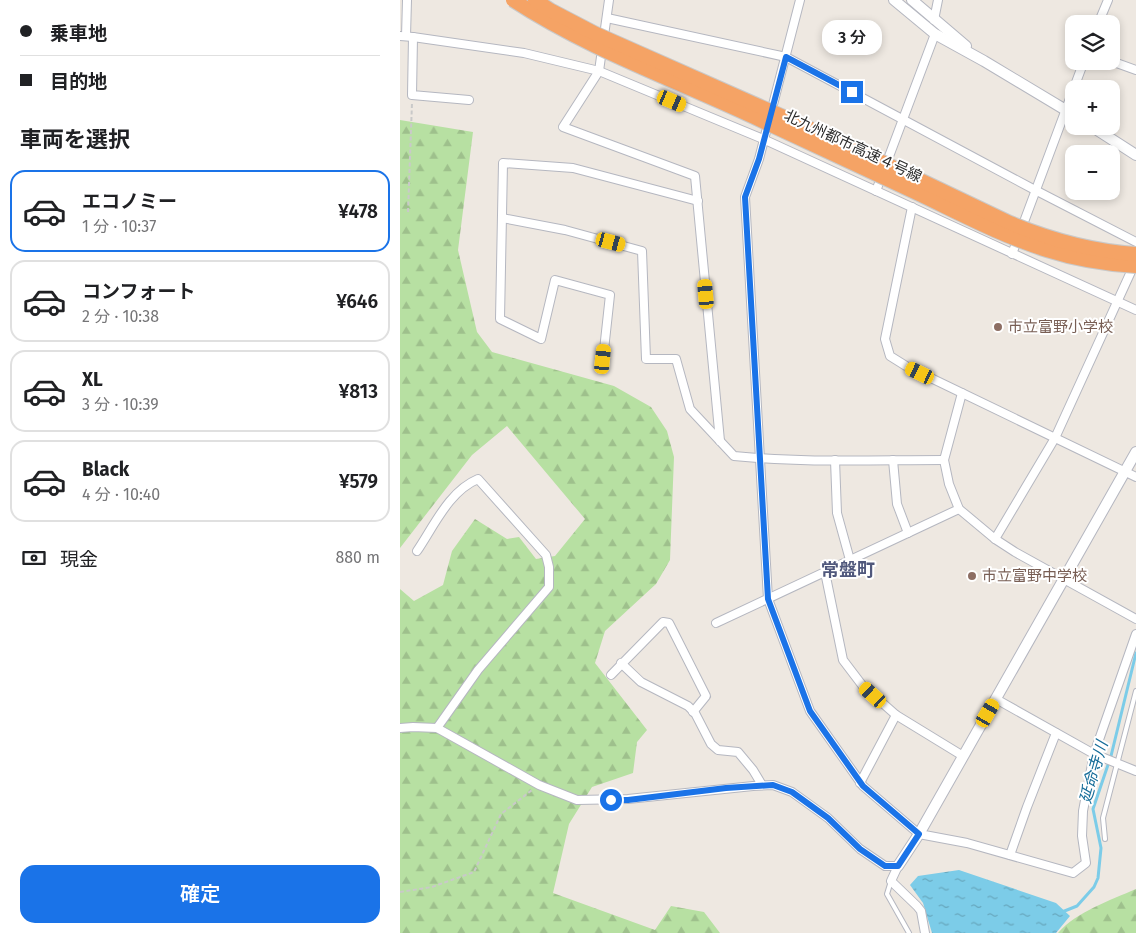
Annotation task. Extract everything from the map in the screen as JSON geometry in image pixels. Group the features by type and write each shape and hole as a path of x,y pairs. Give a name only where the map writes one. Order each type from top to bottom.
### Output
{"highway":[{"name":"北九州都市高速４号線","path":"513,0 544,20 592,45 748,114 1003,233 1047,250 1070,256 1098,262 1136,266"},
{"name":"北九州都市高速４号線","path":"535,0 596,34 840,142 1020,227 1076,246 1102,251 1136,254"}],"street":[{"path":"408,0 406,36 412,95 469,100"},
{"path":"609,0 599,71 563,127 695,176 720,441"},
{"path":"800,0 759,159 745,197 768,599 810,711 860,783 919,834 967,843 1073,874 1086,863 1082,836 1083,811 1094,754 1136,634"},
{"path":"894,0 935,34 1065,110"},
{"path":"912,0 984,62"},
{"path":"934,20 938,0"},
{"path":"1102,15 1108,0"},
{"path":"607,18 786,57 1136,242"},
{"path":"876,191 935,34"},
{"path":"406,36 524,53 599,71 763,139 1136,310"},
{"path":"1120,64 1136,70"},
{"path":"1012,254 1035,190 1065,124"},
{"path":"1105,135 1136,155"},
{"path":"603,359 610,295 555,280 541,339 500,319 503,163 573,168 698,202"},
{"path":"912,207 885,339 890,356 962,394 1136,477"},
{"path":"502,218 565,230 642,251 646,359 676,359 690,409 734,456 761,459 944,460"},
{"path":"995,539 1054,438 1136,260"},
{"path":"962,394 944,460 949,484 960,509 995,539 1136,619"},
{"path":"925,933 921,911 891,881 1136,452"},
{"path":"835,460 837,513 850,560"},
{"path":"893,460 897,504 908,533"},
{"path":"417,551 448,503 468,483 478,479 546,555 549,567 549,587 478,670 438,728"},
{"path":"716,623 960,509"},
{"path":"825,572 843,660 862,685 896,715 963,756"},
{"path":"611,675 663,622 669,623 706,696 693,712"},
{"path":"621,664 640,682 688,706 711,744 718,750 738,752 753,770 762,786"},
{"path":"996,699 1094,754 1136,771"},
{"path":"860,783 896,715"},
{"path":"400,728 438,728 539,785 577,800 628,800 726,788 773,785 792,792 828,818 860,849 885,866 898,866"},
{"path":"1010,855 1056,733"}],"lane":[{"path":"1105,839 1103,818 1136,691"},
{"path":"891,881 887,894 909,933"}],"path":[{"path":"408,212 412,95"},
{"path":"400,892 432,887 474,872 502,814 539,785"}],"green space":[{"path":"400,120 473,132 458,250 477,332 492,352 614,386 651,407 667,431 674,457 670,560 656,584 605,631 595,663 647,730 637,742 633,773 592,787 569,824 553,893 655,930 671,906 704,912 720,933 400,933 400,589 414,601 443,585 452,551 475,519 507,539 519,537 536,559 555,556 585,519 507,426 472,455 400,548"},
{"path":"1136,889 1136,933 1058,933 1084,913"}],"water":[{"path":"959,870 1056,903 1070,916 1056,933 932,933 923,903 910,885 918,876"}],"waterway":[{"name":"延命寺川","path":"1062,912 1077,906 1094,887 1098,878 1101,848 1093,809 1111,756 1136,653"}],"place":[{"name":"市立富野小学校","path":"998,327"},
{"name":"市立富野中学校","path":"972,576"}],"district":[{"name":"常盤町","path":"848,570"}],"route":[{"path":"611,800 628,800 726,788 773,785 792,792 828,818 860,849 885,866 898,866 919,834 863,786 810,711 768,599 745,197 759,159 786,57 852,92"}]}
